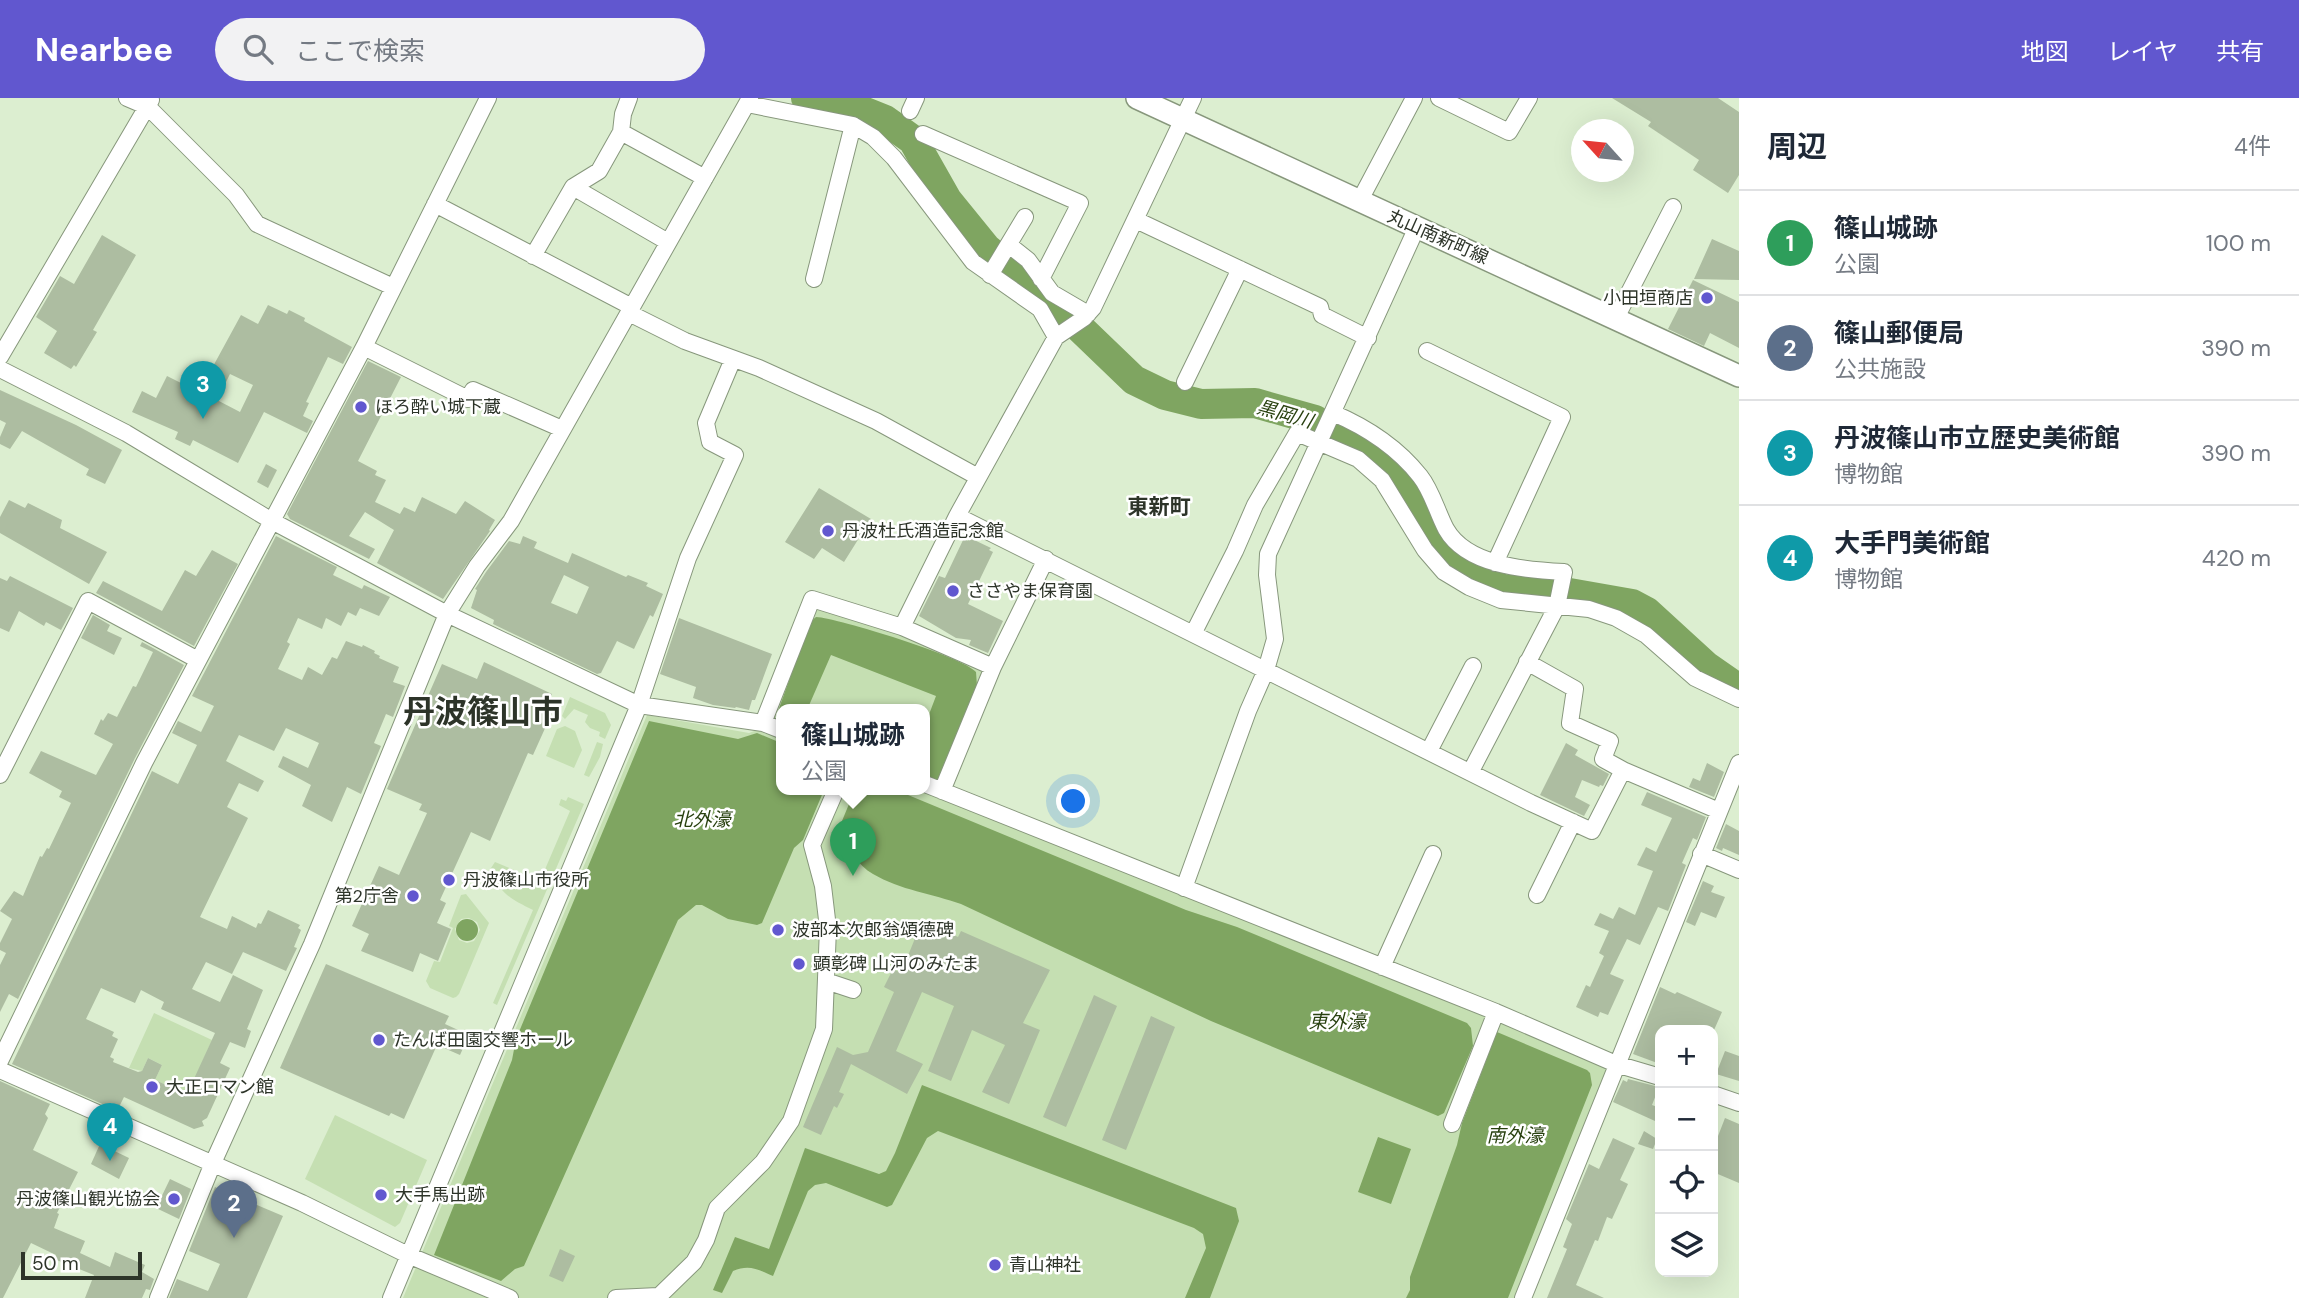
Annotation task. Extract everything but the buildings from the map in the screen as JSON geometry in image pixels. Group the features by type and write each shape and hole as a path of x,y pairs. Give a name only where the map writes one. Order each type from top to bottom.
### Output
{"main road":[{"name":"丸山南新町線","path":"1137,98 1739,376"}],"street":[{"path":"128,98 150,103 236,195 257,224 393,287"},
{"path":"0,1061 144,763 364,347 488,98"},
{"path":"533,256 573,187 599,171 621,132 623,114 629,98"},
{"path":"902,626 978,477 1062,334 1093,308 1193,98"},
{"path":"1359,202 1414,98"},
{"path":"1438,98 1509,132 1529,98"},
{"path":"158,1298 213,1163 312,944 447,614 477,566 511,521 748,101 853,125 873,136 894,158 973,262 1040,309 1062,334"},
{"path":"0,357 150,103"},
{"path":"814,279 853,125"},
{"path":"621,132 705,178"},
{"path":"923,134 1080,203 1041,279"},
{"path":"573,187 668,242"},
{"path":"435,205 685,341 876,421 978,477"},
{"path":"1616,318 1672,207"},
{"path":"990,275 1025,217"},
{"path":"1136,219 1320,307 1322,315 1368,338"},
{"path":"1184,888 1248,711 1266,670 1275,639 1266,575 1269,554 1417,227"},
{"path":"1009,245 1028,260 1052,293 1086,316"},
{"path":"1185,382 1240,269"},
{"path":"364,347 468,399 473,390 562,429"},
{"path":"1427,351 1562,417 1494,563"},
{"path":"391,1298 639,705 688,558 735,455 710,442 706,423 733,359"},
{"path":"0,369 126,433 272,521 447,614 639,705 763,723 776,728"},
{"path":"1332,415 1353,422 1396,450 1421,477 1448,532 1466,549 1494,563 1528,570 1564,572 1558,603 1471,771"},
{"path":"1193,634 1255,505 1297,433 1358,459 1382,480 1424,550 1444,572 1469,587 1500,600 1558,603 1616,618 1646,635 1695,678 1739,699"},
{"path":"957,516 1592,831 1623,770"},
{"path":"942,791 993,667 1045,559"},
{"path":"763,723 812,599 902,626 993,667"},
{"path":"0,775 88,601 198,660"},
{"path":"1527,662 1576,689 1570,723 1610,741 1603,759 1718,811"},
{"path":"1429,751 1473,666"},
{"path":"1523,1298 1718,811 1732,794 1739,764"},
{"path":"930,786 1496,1012 1616,1064 1655,1076"},
{"path":"616,1298 657,1297 694,1262 706,1240 717,1208 763,1162 791,1121 824,1029 828,928 823,886 812,845 834,795"},
{"path":"1537,895 1573,822"},
{"path":"1382,967 1433,854"},
{"path":"1701,854 1739,870"},
{"path":"826,981 853,990"},
{"path":"1452,1124 1496,1012"},
{"path":"0,1070 302,1203 408,1255 510,1298"},
{"path":"1718,1096 1739,1103"}],"shaded area":[{"path":"820,600 993,667 938,794 1608,1067 1515,1298 403,1298 647,715 749,733 757,730 766,734 776,709 776,795 930,795 930,704 778,704"},
{"path":"570,697 605,713 611,725 605,739 585,722 588,715 574,709 565,719 562,716"},
{"path":"565,726 575,731 582,750 574,768 546,756 557,729"},
{"path":"597,742 603,744 600,757 589,777 584,775"},
{"path":"568,797 584,804 497,1005 493,1003 533,910 507,895 489,871 495,862 540,881 570,811 559,805 561,799 566,801"},
{"path":"466,894 489,923 459,994 453,998 430,988 426,981 434,961 440,962 453,928 449,926 461,895","holes":["469,918 477,922 480,930 474,941 467,943 459,940 455,929 461,919"]},
{"path":"154,1013 212,1040 189,1092 184,1093 155,1080 162,1065 148,1058 142,1071 129,1068"},
{"path":"335,1115 427,1160 400,1223 395,1227 305,1179"}],"water":[{"path":"816,617 829,619 900,639 949,657 976,672 977,686 938,781 930,777 930,712 936,696 831,655 810,704 781,704 810,622"},
{"name":"北外濠","path":"649,721 738,739 757,733 776,741 776,795 822,795 803,840 794,848 762,923 757,925 728,919 702,905 696,905 678,920 524,1266 515,1269 501,1281 434,1255 512,1060 516,1039"},
{"name":"東外濠","path":"853,795 908,795 1467,1023 1471,1028 1473,1046 1444,1113 1438,1116 1211,1021 961,904 883,879 858,861 837,833"},
{"path":"467,919 475,922 478,930 475,938 467,941 459,938 456,930 459,922"},
{"name":"南外濠","path":"1497,1032 1587,1070 1592,1085 1508,1298 1406,1298 1410,1290 1410,1277 1457,1145 1462,1123"},
{"path":"922,1085 1236,1208 1239,1221 1210,1298 1185,1298 1206,1248 1203,1234 1194,1228 938,1131 927,1138 892,1205 887,1207 826,1183 815,1185 808,1191 773,1276 753,1268 739,1269 733,1271 722,1293 713,1290 735,1237 769,1249 805,1148 879,1174 886,1171"},
{"path":"1378,1137 1411,1149 1391,1204 1358,1192"}],"waterway":[{"name":"黒岡川","path":"806,98 858,109 885,120 913,140 947,200 986,248 1057,306 1134,380 1165,395 1201,404 1255,403 1315,420 1348,444 1408,479 1424,509 1432,542 1449,563 1474,579 1503,589 1558,591 1632,604 1647,612 1706,666 1739,689"}],"place":[{"name":"小田垣商店","path":"1707,298"},
{"name":"ほろ酔い城下蔵","path":"361,407"},
{"name":"丹波篠山市立歴史美術館","path":"203,419"},
{"name":"丹波杜氏酒造記念館","path":"828,531"},
{"name":"ささやま保育園","path":"953,591"},
{"name":"篠山城跡","path":"853,876"},
{"name":"丹波篠山市役所","path":"449,880"},
{"name":"第2庁舎","path":"413,896"},
{"name":"波部本次郎翁頌德碑","path":"778,930"},
{"name":"顕彰碑 山河のみたま","path":"799,964"},
{"name":"たんば田園交響ホール","path":"379,1040"},
{"name":"大正ロマン館","path":"152,1087"},
{"name":"大手門美術館","path":"110,1161"},
{"name":"大手馬出跡","path":"381,1195"},
{"name":"丹波篠山観光協会","path":"174,1199"},
{"name":"篠山郵便局","path":"234,1238"},
{"name":"青山神社","path":"995,1265"}],"district":[{"name":"東新町","path":"1159,507"},
{"name":"丹波篠山市","path":"483,712"}]}
